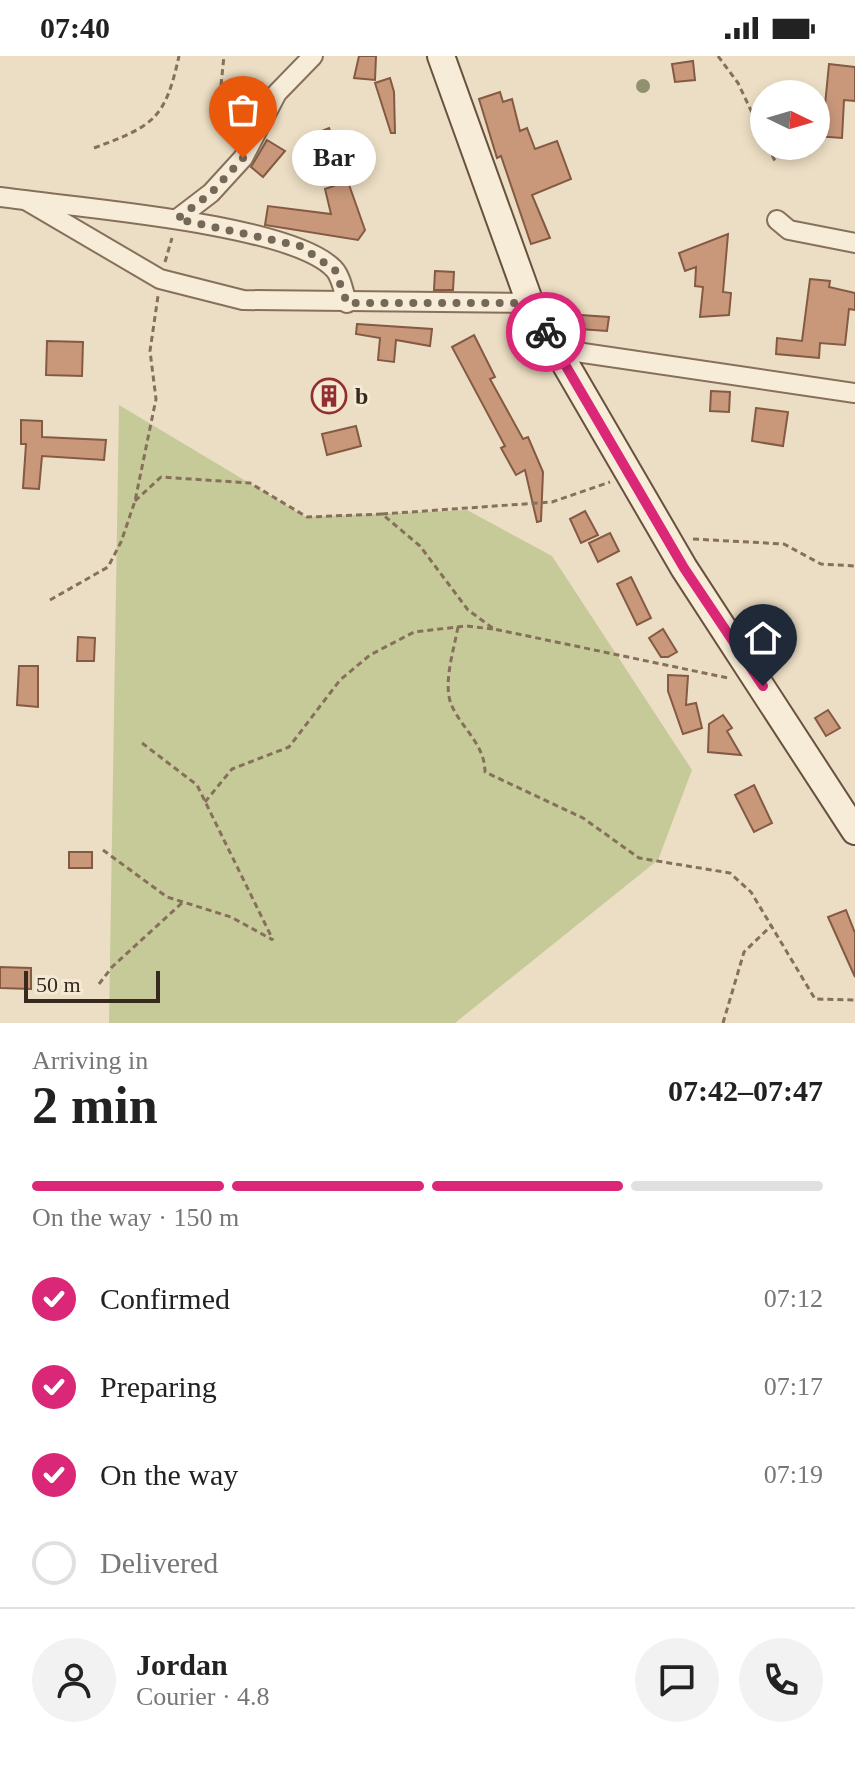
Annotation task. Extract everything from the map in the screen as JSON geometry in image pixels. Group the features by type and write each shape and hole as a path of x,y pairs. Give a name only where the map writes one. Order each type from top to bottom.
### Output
{"street":[{"path":"177,219 211,193 243,158 277,93 313,56"},
{"path":"441,56 530,303 665,538 851,816"},
{"path":"0,197 177,219 300,246 335,270 347,303"},
{"path":"27,201 160,279 243,300 530,303"},
{"path":"777,220 789,230 855,243"},
{"path":"556,349 855,393"}],"path":[{"path":"94,148 135,133 156,120 173,81 179,56"},
{"path":"220,95 224,56"},
{"path":"718,56 738,83 750,108"},
{"path":"50,600 108,567 135,501 156,399 150,351 160,279 177,219"},
{"path":"135,501 161,477 250,483 307,517 382,514 552,502 629,475"},
{"path":"382,514 420,546 468,610 494,629"},
{"path":"665,538 784,544 821,564 855,566"},
{"path":"458,627 450,670 451,703 485,759 485,772 583,818 639,858 730,873 751,892 815,999 855,1000"},
{"path":"205,802 232,769 289,747 340,680 370,655 414,632 458,627 494,629 763,686"},
{"path":"103,850 167,897 231,917 273,940 197,785 142,743"},
{"path":"99,984 112,967 183,902"},
{"path":"723,1023 744,952 772,925"}],"green space":[{"path":"119,405 306,517 467,510 552,556 692,770 658,860 455,1023 109,1023"}],"building":[{"path":"359,56 376,56 375,80 354,78"},
{"path":"693,61 695,80 675,82 672,64"},
{"path":"829,64 855,67 855,101 844,100 842,138 830,137 830,80 827,80"},
{"path":"390,78 394,92 395,133 391,133 375,83"},
{"path":"500,92 503,102 512,99 520,131 527,128 535,149 557,141 571,179 532,195 550,238 531,244 501,156 497,158 479,99"},
{"path":"329,128 365,230 358,240 265,225 268,206 331,214 325,189 334,186 320,148 315,150 312,141 312,135"},
{"path":"267,140 285,151 263,177 251,167"},
{"path":"728,234 723,292 731,293 729,315 700,317 703,287 695,286 696,267 685,271 679,253"},
{"path":"435,271 454,272 453,290 434,290"},
{"path":"810,279 830,281 829,287 855,293 855,310 849,309 845,345 820,343 819,358 776,354 777,338 802,341"},
{"path":"566,314 609,317 607,331 565,328"},
{"path":"357,324 432,329 430,346 396,340 394,362 378,360 380,338 356,334"},
{"path":"474,335 495,377 490,379 523,439 528,437 543,472 541,521 537,522 525,470 516,475 501,448 505,446 452,347"},
{"path":"47,341 83,342 82,376 46,375"},
{"path":"711,391 730,392 729,412 710,411"},
{"path":"756,408 788,412 783,446 752,441"},
{"path":"21,420 42,421 42,437 106,440 104,460 42,456 39,489 23,488 26,444 21,444"},
{"path":"356,426 361,446 327,455 322,434"},
{"path":"585,511 598,535 581,543 570,519"},
{"path":"610,533 619,551 598,562 589,543"},
{"path":"631,577 651,618 637,625 617,584"},
{"path":"663,629 677,652 668,657 661,657 649,638"},
{"path":"78,637 95,638 94,661 77,661"},
{"path":"19,666 38,666 38,707 17,705"},
{"path":"668,675 688,676 686,705 696,703 702,728 683,734 668,691"},
{"path":"828,710 840,728 826,736 815,718"},
{"path":"723,715 732,728 727,731 741,755 708,752 709,724"},
{"path":"754,785 772,823 754,832 735,795"},
{"path":"69,852 92,852 92,868 69,868"},
{"path":"846,910 855,933 855,977 828,917"},
{"path":"0,967 31,968 31,989 0,988"}],"way so far":[{"path":"243,158 211,193 177,219 300,246 335,270 347,303 530,303 546,332"}],"place":[{"name":"Bar","path":"243,158"},
{"name":"b","path":"329,396"}],"route":[{"path":"546,332 684,568 763,686"}]}
